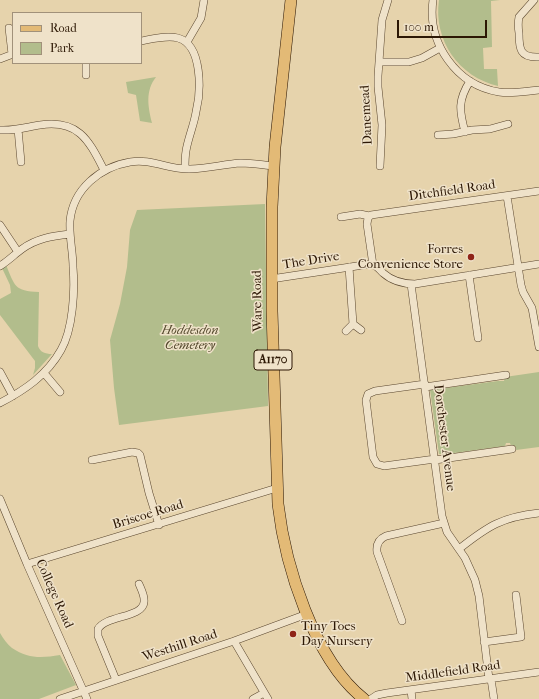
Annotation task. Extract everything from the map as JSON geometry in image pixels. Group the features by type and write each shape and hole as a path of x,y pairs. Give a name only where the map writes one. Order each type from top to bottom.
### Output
{"main road":[{"name":"Ware Road","path":"291,0 274,166 271,279 277,488 280,521 286,551 294,579 307,614 322,647 348,684 364,699"}],"street":[{"path":"187,42 199,22 204,0"},
{"name":"Danemead","path":"380,166 382,131 378,87 379,62 382,20 388,0"},
{"path":"433,0 433,22 440,48 455,68 470,81 485,88 504,92 518,93 539,90"},
{"path":"534,0 519,17 519,45 521,50 526,55 531,57 539,57"},
{"path":"9,28 12,48"},
{"path":"142,41 171,37 180,38 187,42 195,56 199,93 196,112 186,151 185,169"},
{"path":"379,62 409,62 422,58 440,48"},
{"path":"0,59 12,54"},
{"path":"86,64 86,75"},
{"path":"465,132 462,119 461,99 470,81"},
{"path":"0,130 52,124 73,128 86,138 104,170"},
{"path":"438,135 490,129 508,124"},
{"path":"18,129 22,162"},
{"path":"0,403 30,385 44,373 61,350 70,318 74,278 70,234 72,214 78,196 92,179 104,170 120,164 142,160 174,168 185,169 243,163 274,166"},
{"name":"Ditchfield Road","path":"341,217 360,214 369,216 376,213 539,191"},
{"path":"507,196 521,288 531,304 539,347"},
{"path":"369,216 367,224 373,265 392,279 411,284 539,264"},
{"path":"0,225 18,252"},
{"path":"0,266 24,248 42,239 70,234"},
{"name":"The Drive","path":"271,279 349,267 373,265"},
{"path":"346,331 353,324 349,267"},
{"path":"469,275 478,338"},
{"name":"Dorchester Avenue","path":"411,284 444,523 449,536 470,566 477,587 484,642 494,699"},
{"path":"353,324 361,330"},
{"path":"0,372 13,396"},
{"path":"44,373 60,392"},
{"path":"506,375 375,391 368,394 366,400 375,461 381,466 512,449"},
{"path":"92,460 132,452 139,454 142,458 148,487 159,525"},
{"name":"Briscoe Road","path":"27,564 277,488"},
{"name":"College Road","path":"0,499 87,699"},
{"path":"459,549 484,530 500,521 514,516 539,513"},
{"path":"402,622 377,552 378,544 382,538 386,536 444,523"},
{"path":"116,680 98,636 98,629 104,623 142,608 144,605 144,599 139,584"},
{"path":"484,642 521,637 516,595"},
{"name":"Westhill Road","path":"60,699 234,641 307,614"},
{"path":"234,641 266,696 253,699"},
{"name":"Middlefield Road","path":"371,699 382,694 539,672"},
{"path":"411,690 412,699"}],"green space":[{"path":"439,0 500,0 491,1 492,47 483,48 484,69 497,69 498,86 471,74 452,55 440,29 438,15"},
{"path":"156,77 150,88 148,99 152,123 140,121 136,95 128,93 126,82"},
{"name":"Hoddesdon Cemetery","path":"265,204 268,406 119,425 110,340 120,304 127,267 130,230 137,210"},
{"path":"6,265 16,286 20,289 39,292 38,346 43,352 52,354 33,375 35,361 0,315 0,299 11,293 10,285 2,268"},
{"path":"539,372 539,447 516,450 516,447 511,446 510,443 506,443 505,446 439,454 430,390 504,381 505,377"},
{"path":"0,633 5,641 18,652 35,657 60,655 76,685 39,699 0,699"}],"place":[{"name":"Forres Convenience Store","path":"471,257"},
{"name":"Tiny Toes Day Nursery","path":"293,634"}]}
